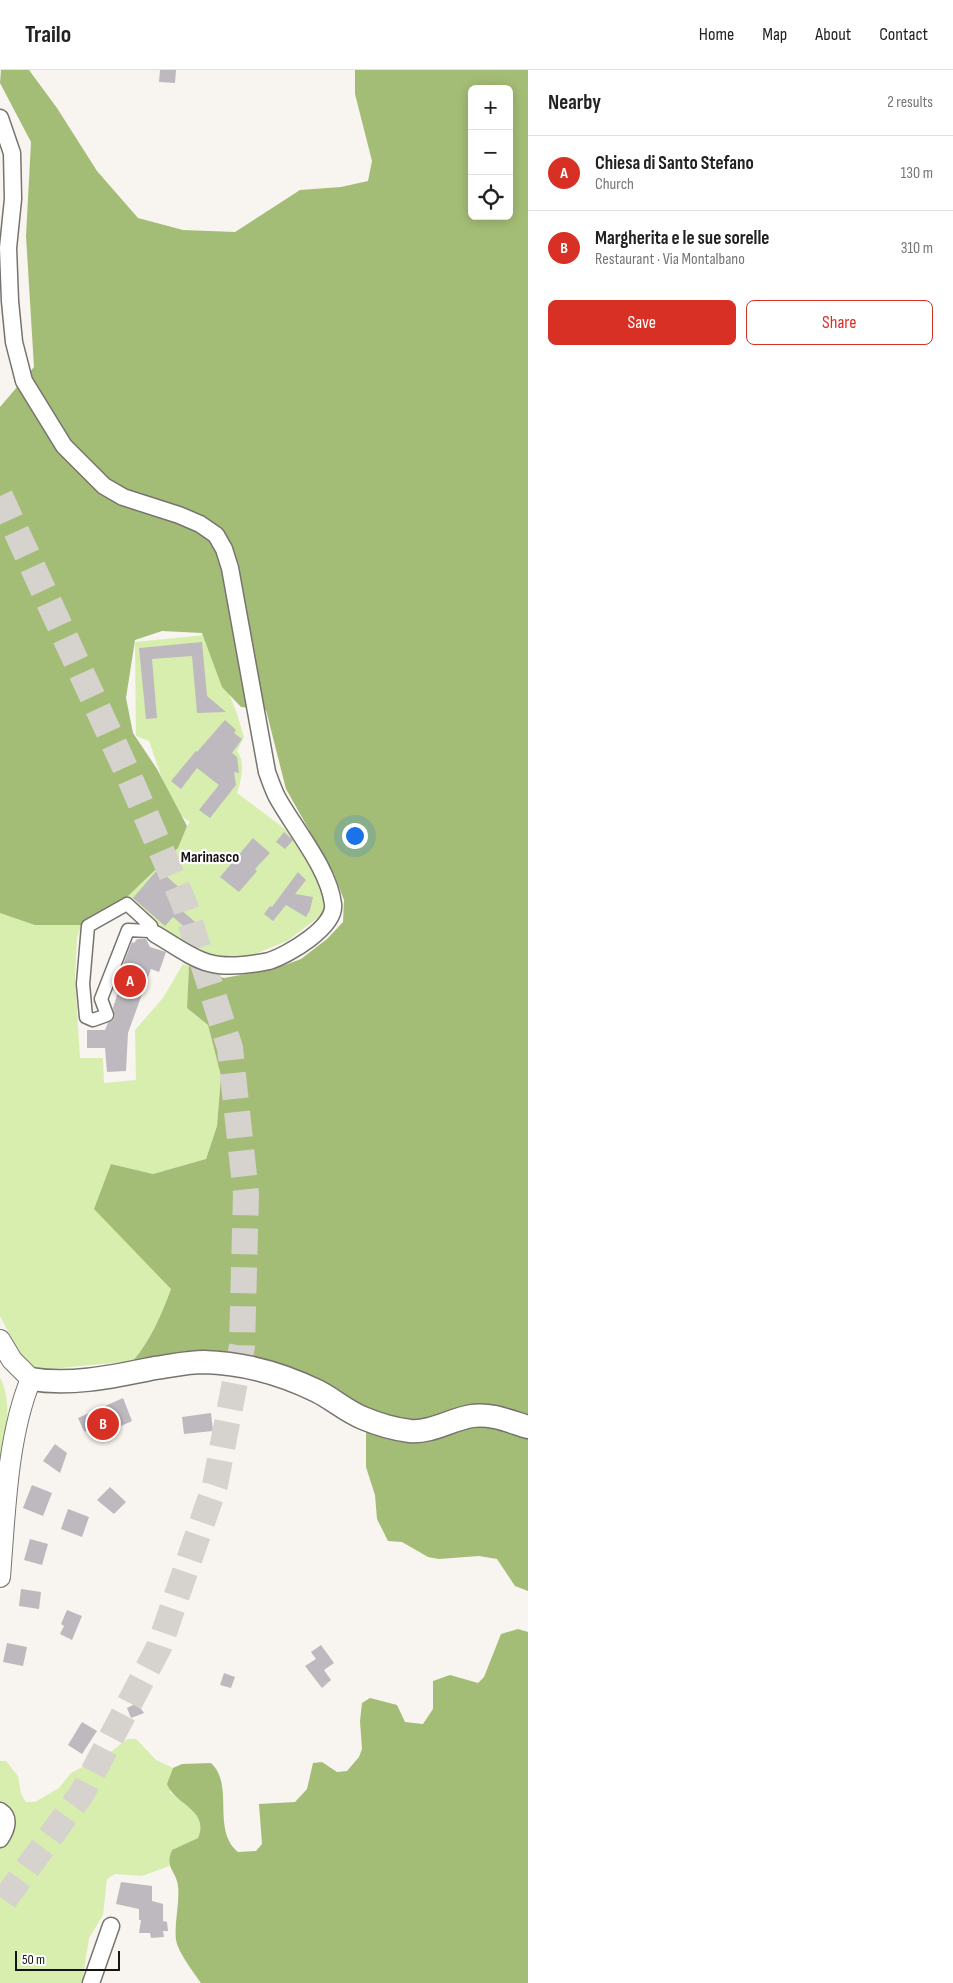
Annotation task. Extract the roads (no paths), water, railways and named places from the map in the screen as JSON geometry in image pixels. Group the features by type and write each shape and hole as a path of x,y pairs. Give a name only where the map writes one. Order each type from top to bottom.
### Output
{"main road":[{"path":"31,1379 48,1382 75,1381 180,1364 203,1362 224,1364 284,1376 327,1396 362,1418 403,1429 421,1430 474,1416 491,1417 528,1427"}],"street":[{"path":"0,118 12,153 13,199 8,248 10,301 14,342 24,381 64,446 104,486 122,497 179,515 200,524 216,535 224,549 230,568 267,772 276,796 322,871 334,905 331,918 317,933 291,951 270,960 224,966 206,963 153,930 127,904 88,926 84,984 86,1017 93,1020 107,1015 101,999 128,930 153,930"},
{"path":"0,1340 12,1360 31,1379 21,1407 5,1478 0,1577"},
{"path":"0,1811 4,1813 7,1820 0,1840"},
{"path":"91,1983 111,1926"}],"tunnel":[{"path":"0,496 128,774 184,903 230,1048 246,1194 242,1346 215,1485 159,1647 82,1793 0,1906"}],"place":[{"name":"Chiesa di Santo Stefano","path":"130,981"},
{"name":"Margherita e le sue sorelle","path":"103,1424"}],"district":[{"name":"Marinasco","path":"210,857"}]}
